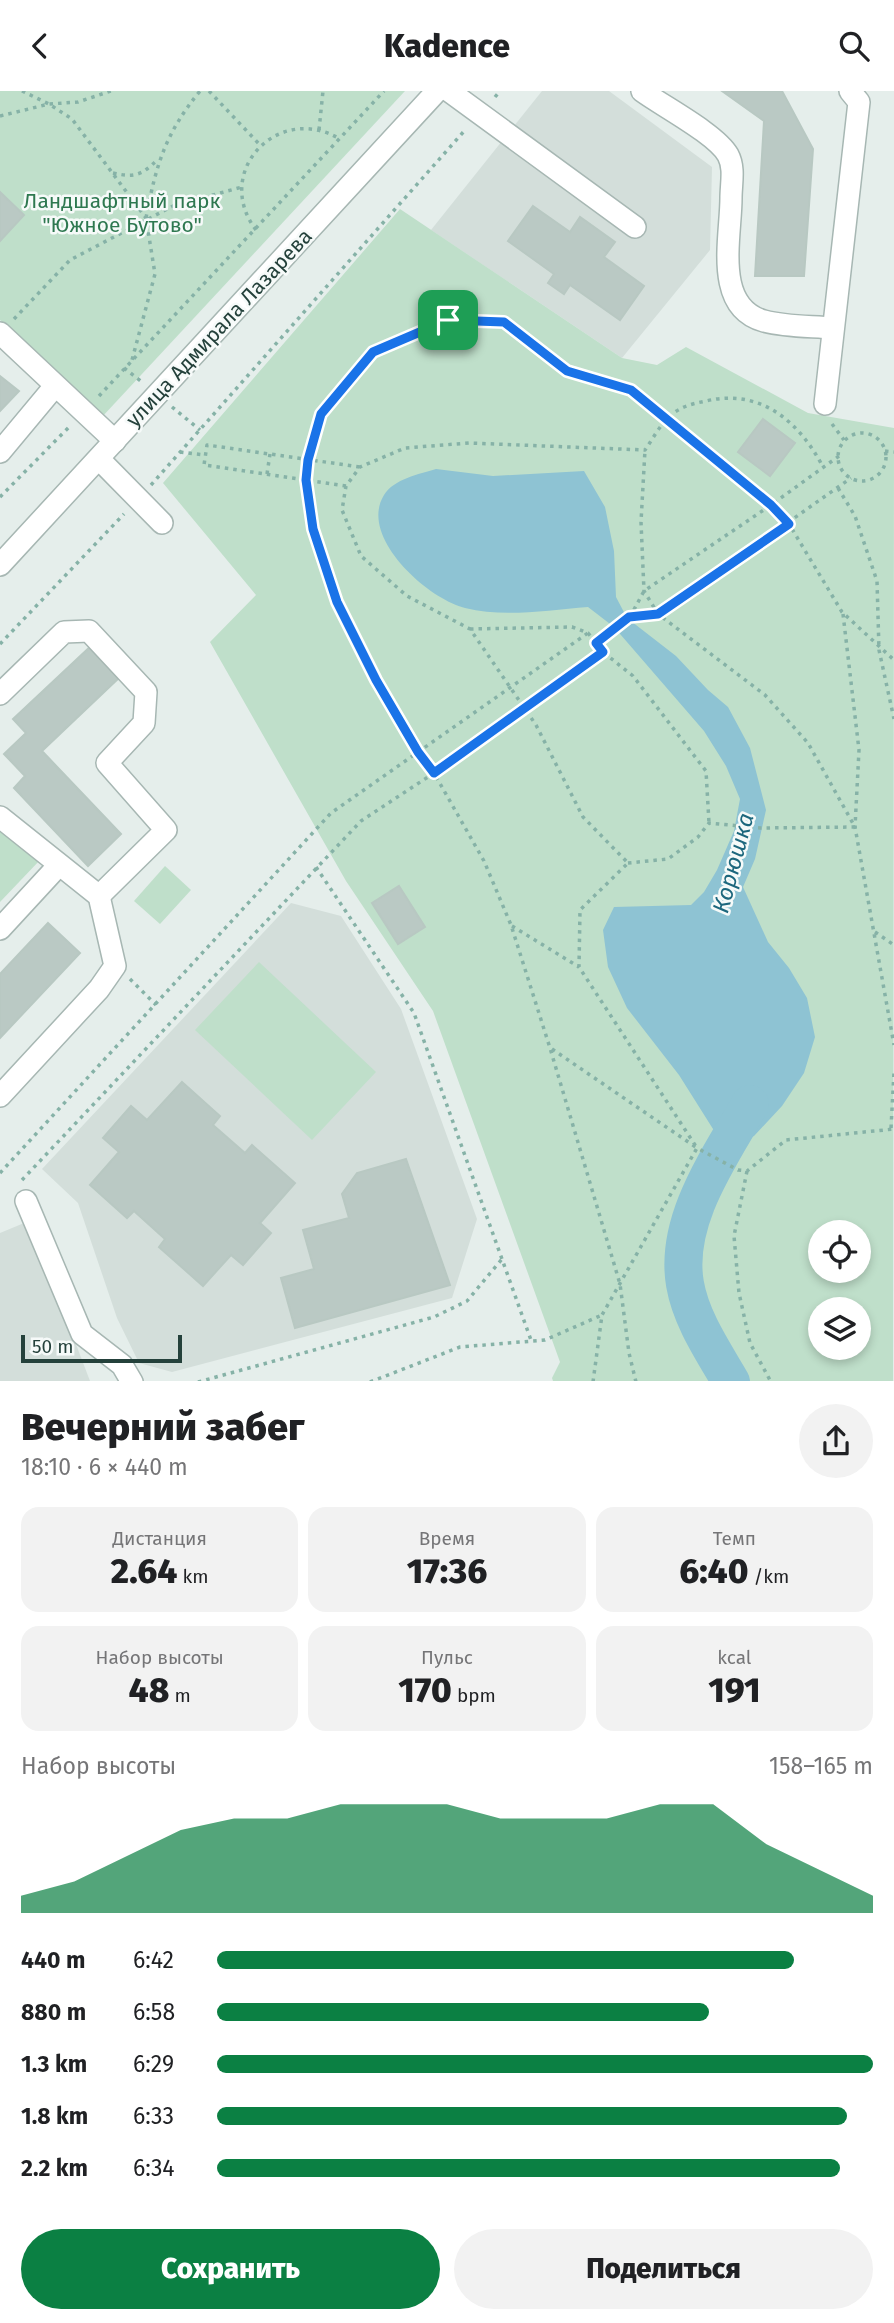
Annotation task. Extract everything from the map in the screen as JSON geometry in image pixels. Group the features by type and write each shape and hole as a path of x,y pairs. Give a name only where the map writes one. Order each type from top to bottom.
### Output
{"street":[{"name":"улица Адмирала Лазарева","path":"0,565 438,91"},
{"path":"449,91 635,227"},
{"path":"642,91 713,139 728,155 733,170 729,286 734,298 743,309 760,320 833,328"},
{"path":"828,414 833,328 859,102 850,91"},
{"path":"4,329 55,386 115,441"},
{"path":"0,452 55,386"},
{"path":"99,459 162,523"},
{"path":"0,694 64,632 89,631 146,692 145,723 107,763 166,830 99,896"},
{"path":"0,817 99,896 115,966 99,989 0,1096"},
{"path":"0,929 60,865"},
{"path":"22,1192 82,1334 122,1365 132,1381"}],"path":[{"path":"22,91 72,119 146,218"},
{"path":"0,116 49,104 78,102 111,91"},
{"path":"132,360 155,274 146,218 159,157 170,133 200,91"},
{"path":"209,91 261,146"},
{"path":"319,130 323,91"},
{"path":"0,497 256,230 384,91"},
{"path":"0,644 138,499 500,91"},
{"path":"256,230 245,210 242,187 245,169 261,146 285,131 298,128 319,130 340,139"},
{"path":"111,173 128,176 145,172 159,157"},
{"path":"4,329 70,260 173,206 242,187"},
{"path":"636,1381 629,1353 620,1284 551,1048 511,925 484,861 434,773 418,752 376,680 337,602 313,529 306,480 308,460 321,414 373,352 448,320 504,322 567,371 631,390 771,505 789,524 842,612 894,660"},
{"path":"823,467 811,444 798,430 763,403 726,396 686,405 667,419 645,450 641,522 644,591 658,614 765,695 808,743 855,827"},
{"path":"828,414 845,441"},
{"path":"859,433 869,434 881,442 886,451 883,469 876,477 862,481 844,473 839,464 845,441 859,433"},
{"path":"346,486 204,464 207,445 360,467 405,448 469,443 645,450"},
{"path":"886,451 894,452"},
{"path":"180,452 205,456"},
{"path":"267,474 270,454"},
{"path":"596,643 629,617 644,591 839,456"},
{"path":"360,467 346,486 342,510 361,556 407,596 470,629 537,725 583,817 628,863"},
{"path":"629,617 658,614 851,478"},
{"path":"838,488 855,516 877,581 880,647 894,719"},
{"path":"842,612 859,750 855,827 894,1045"},
{"path":"470,629 572,627 588,633 603,652 633,676 706,771 709,823 698,837 668,859 628,863 580,910 579,967"},
{"path":"1,1169 156,1005 331,813 588,633"},
{"path":"22,1192 36,1166 361,821 434,773 603,652"},
{"path":"709,823 760,828 855,827"},
{"path":"316,867 414,1013 532,1343"},
{"path":"511,925 579,967 697,1148"},
{"path":"874,931 894,946"},
{"path":"115,966 156,1005"},
{"path":"551,1048 697,1148 737,1170 747,1171"},
{"path":"771,1381 750,1343 739,1293 734,1236 747,1171 786,1140 893,1128 894,1072"},
{"path":"593,1381 602,1315 697,1148"},
{"path":"198,1381 434,1317 467,1301 502,1259"},
{"path":"370,1381 460,1347 545,1340 602,1315"}],"shaded area":[{"path":"542,91 609,91 712,167 710,250 622,358 431,230"},
{"path":"291,903 341,916 401,1009 477,1219 452,1298 172,1372 139,1363 117,1318 78,1203 42,1169"},
{"path":"29,1221 90,1381 0,1381 0,1233"}],"green space":[{"name":"Ландшафтный парк \"Южное Бутово\"","path":"0,91 405,91 102,417 0,320"},
{"path":"400,209 622,358 657,365 686,347 808,413 894,428 893,1381 553,1381 560,1362 433,1011 346,881 210,642 256,595 163,483"},
{"path":"0,822 40,860 0,902"},
{"path":"165,866 191,890 160,924 134,901"},
{"path":"259,962 376,1072 312,1140 195,1030"}],"water":[{"path":"436,469 493,476 584,471 605,507 614,551 616,597 627,618 676,656 728,707 750,748 766,810 755,859 743,887 768,942 789,968 807,998 815,1037 804,1073 782,1106 754,1136 725,1148 679,1075 627,1008 608,967 603,930 614,907 691,905 704,892 734,831 740,799 726,766 704,731 614,627 588,607 511,613 465,608 433,592 401,564 388,547 380,529 378,512 384,495 400,481"}],"building":[{"path":"722,91 782,91 813,149 804,276 755,276 764,121"},
{"path":"0,192 24,215 0,241"},
{"path":"533,206 570,232 580,217 615,242 604,257 644,286 620,320 570,285 564,294 548,283 554,274 508,241"},
{"path":"0,376 19,391 0,411"},
{"path":"763,419 795,443 770,476 738,452"},
{"path":"91,646 120,677 42,751 121,834 88,866 14,788 25,776 4,754 26,733 13,719"},
{"path":"399,886 425,927 398,944 372,903"},
{"path":"48,923 80,953 0,1038 0,974"},
{"path":"182,1082 220,1116 213,1125 245,1153 252,1145 295,1183 260,1223 271,1233 243,1265 231,1255 203,1286 159,1247 165,1239 134,1211 127,1218 90,1185 119,1152 103,1138 131,1106 147,1120"},
{"path":"406,1159 450,1285 295,1328 281,1278 314,1269 303,1230 349,1218 342,1194 357,1173"}],"waterway":[{"name":"Корюшка","path":"730,1381 692,1310 685,1284 683,1260 686,1236 702,1190 750,1104"}],"route":[{"path":"448,320 504,322 567,371 631,390 771,505 789,524 658,614 629,617 596,643 603,652 434,773 418,752 376,680 337,602 313,529 306,480 308,460 321,414 373,352 448,320"}]}
